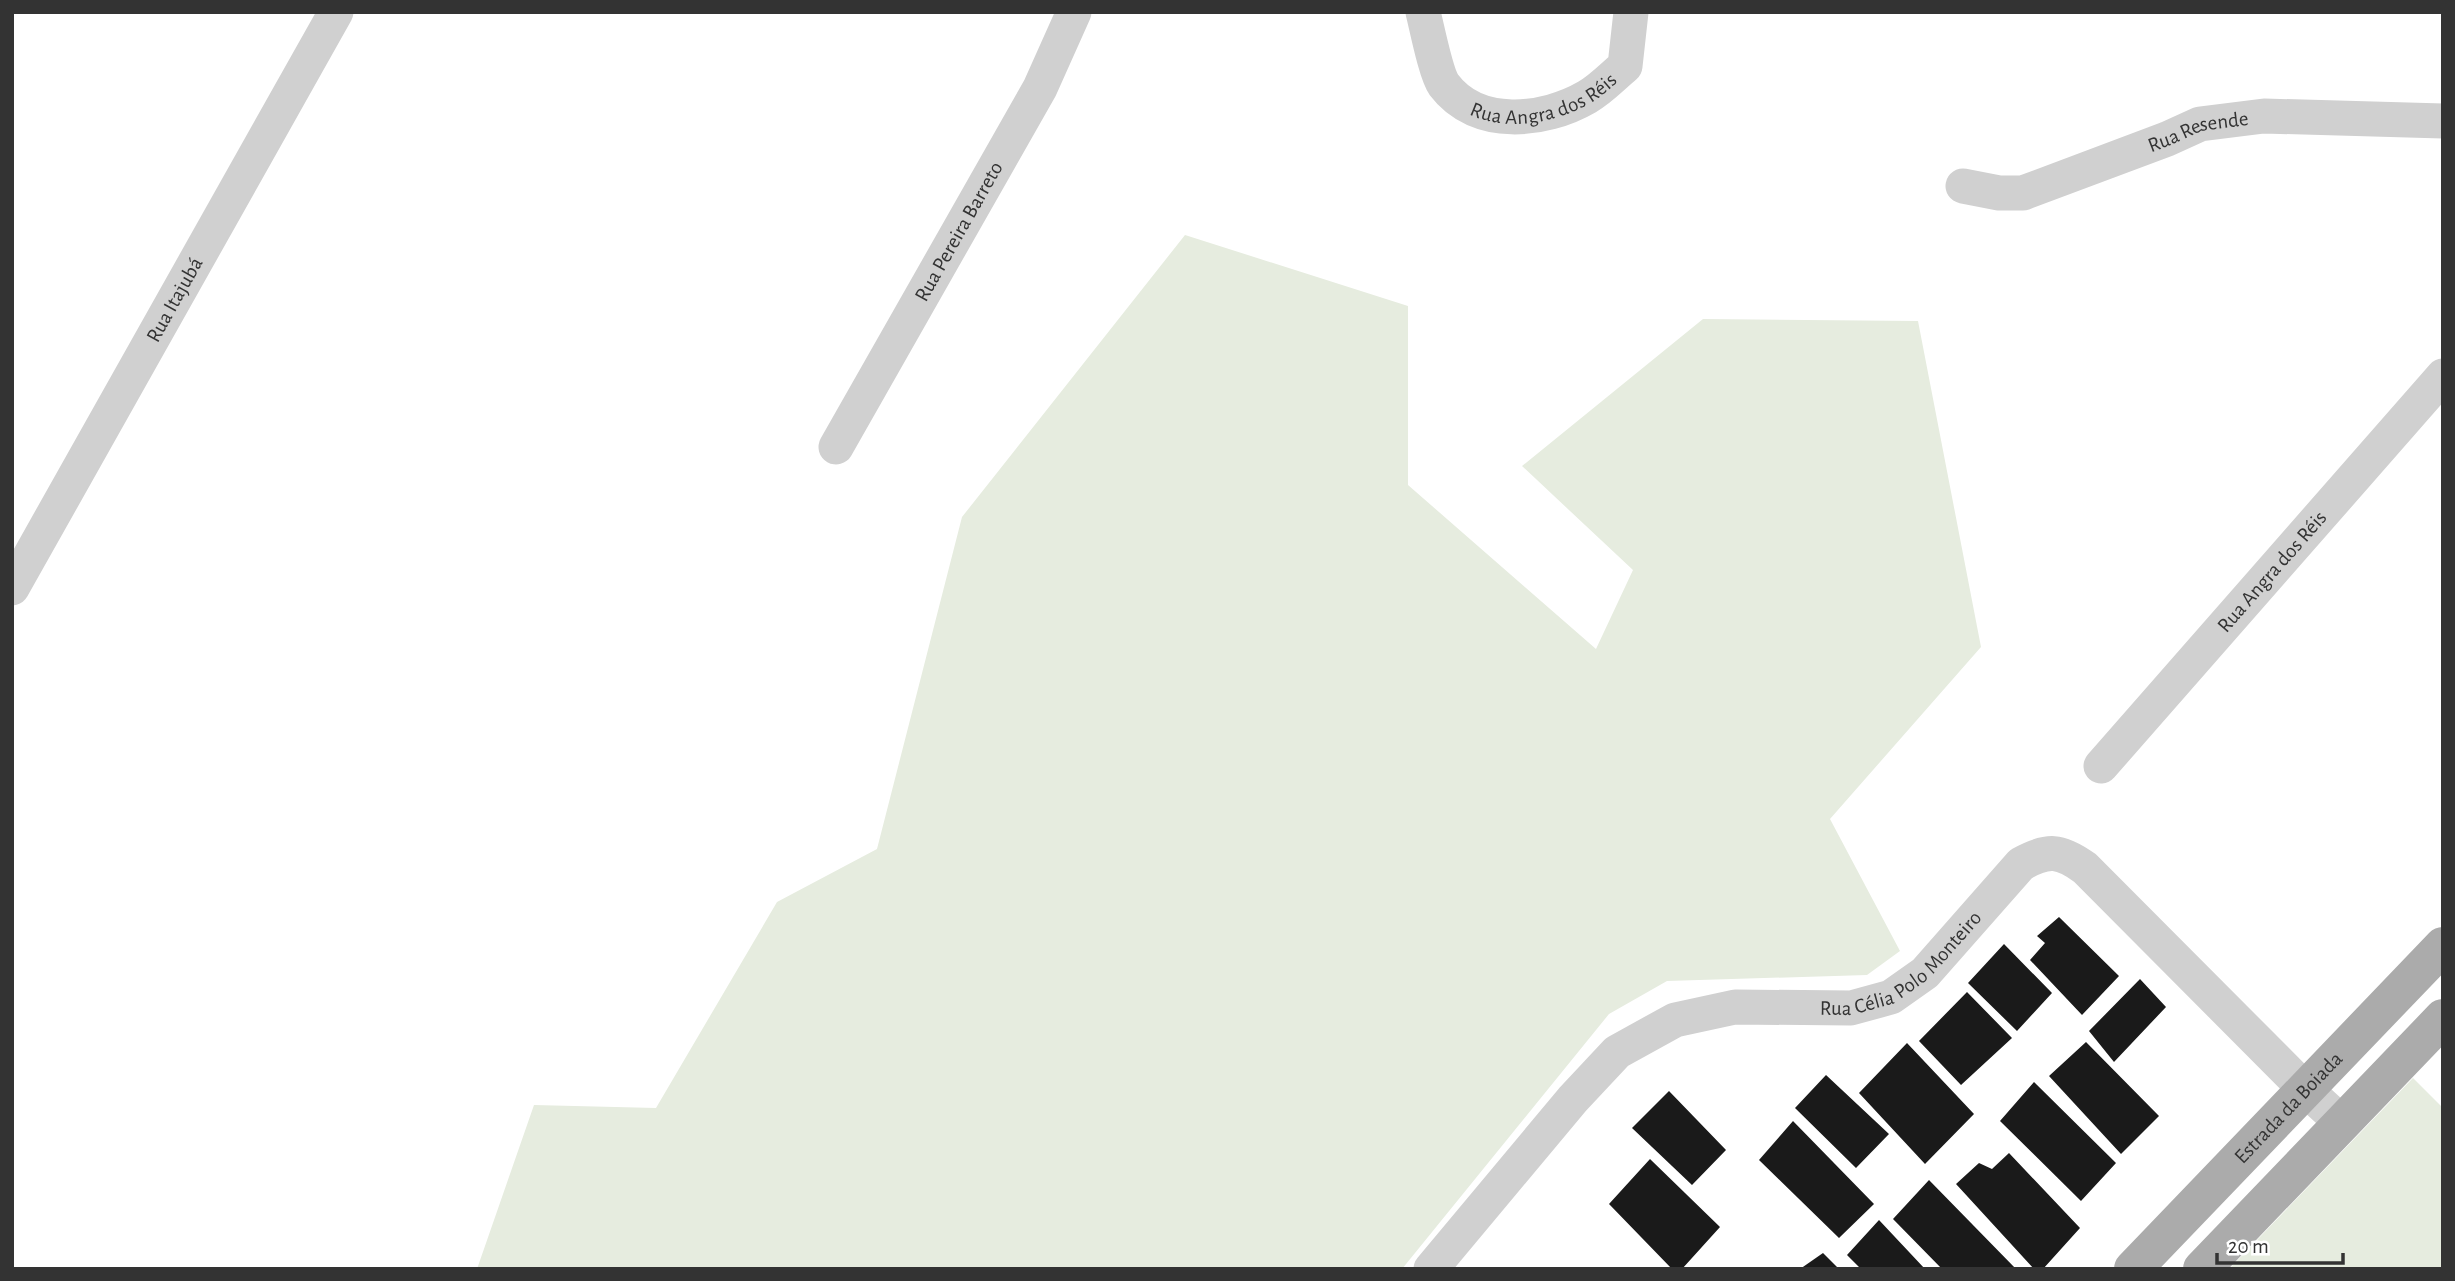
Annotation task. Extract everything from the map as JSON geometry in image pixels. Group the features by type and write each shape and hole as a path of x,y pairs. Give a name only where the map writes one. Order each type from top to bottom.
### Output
{"main road":[{"name":"Estrada da Boiada","path":"2133,1269 2443,946"},
{"path":"2202,1269 2443,1018"}],"street":[{"name":"Rua Itajubá","path":"12,589 336,12"},
{"name":"Rua Pereira Barreto","path":"836,447 1040,88 1074,12"},
{"name":"Rua Angra dos Réis","path":"1423,12 1443,84 1475,111 1509,117 1538,114 1588,97 1625,66 1632,12"},
{"name":"Rua Resende","path":"1963,186 1999,193 2023,193 2200,124 2264,116 2443,121"},
{"name":"Rua Angra dos Réis","path":"2101,766 2443,376"},
{"name":"Rua Célia Polo Monteiro","path":"1431,1269 1573,1100 1617,1052 1675,1020 1735,1007 1852,1009 1891,997 1925,973 2021,864 2051,852 2069,856 2085,868 2341,1122"}],"shaded area":[{"path":"1185,235 1408,306 1408,485 1596,649 1633,570 1522,466 1703,319 1918,321 1981,647 1830,819 1900,951 1867,975 1667,981 1609,1014 1402,1269 477,1269 534,1105 656,1108 777,902 877,849 962,517"},
{"path":"2413,1078 2443,1108 2443,1269 2229,1269"}],"building":[{"path":"2059,917 2119,976 2082,1015 2030,960 2045,943 2037,936"},
{"path":"2004,944 2052,993 2017,1031 1968,983"},
{"path":"2140,979 2166,1007 2114,1062 2089,1031"},
{"path":"1967,992 2012,1038 1961,1085 1919,1041"},
{"path":"2086,1042 2159,1116 2121,1154 2049,1076"},
{"path":"1907,1043 1974,1114 1925,1164 1859,1093"},
{"path":"1826,1075 1889,1134 1856,1168 1795,1108"},
{"path":"2034,1082 2116,1163 2081,1201 2000,1121"},
{"path":"1669,1091 1726,1150 1692,1185 1632,1128"},
{"path":"1793,1121 1874,1204 1839,1238 1759,1160"},
{"path":"2009,1153 2080,1228 2043,1269 2034,1269 1956,1184 1979,1163 1992,1169"},
{"path":"1650,1159 1720,1227 1682,1269 1672,1269 1609,1204"},
{"path":"1929,1180 2016,1269 1942,1269 1893,1219"},
{"path":"1879,1220 1925,1269 1861,1269 1847,1255"},
{"path":"1823,1253 1839,1269 1800,1269"}]}
